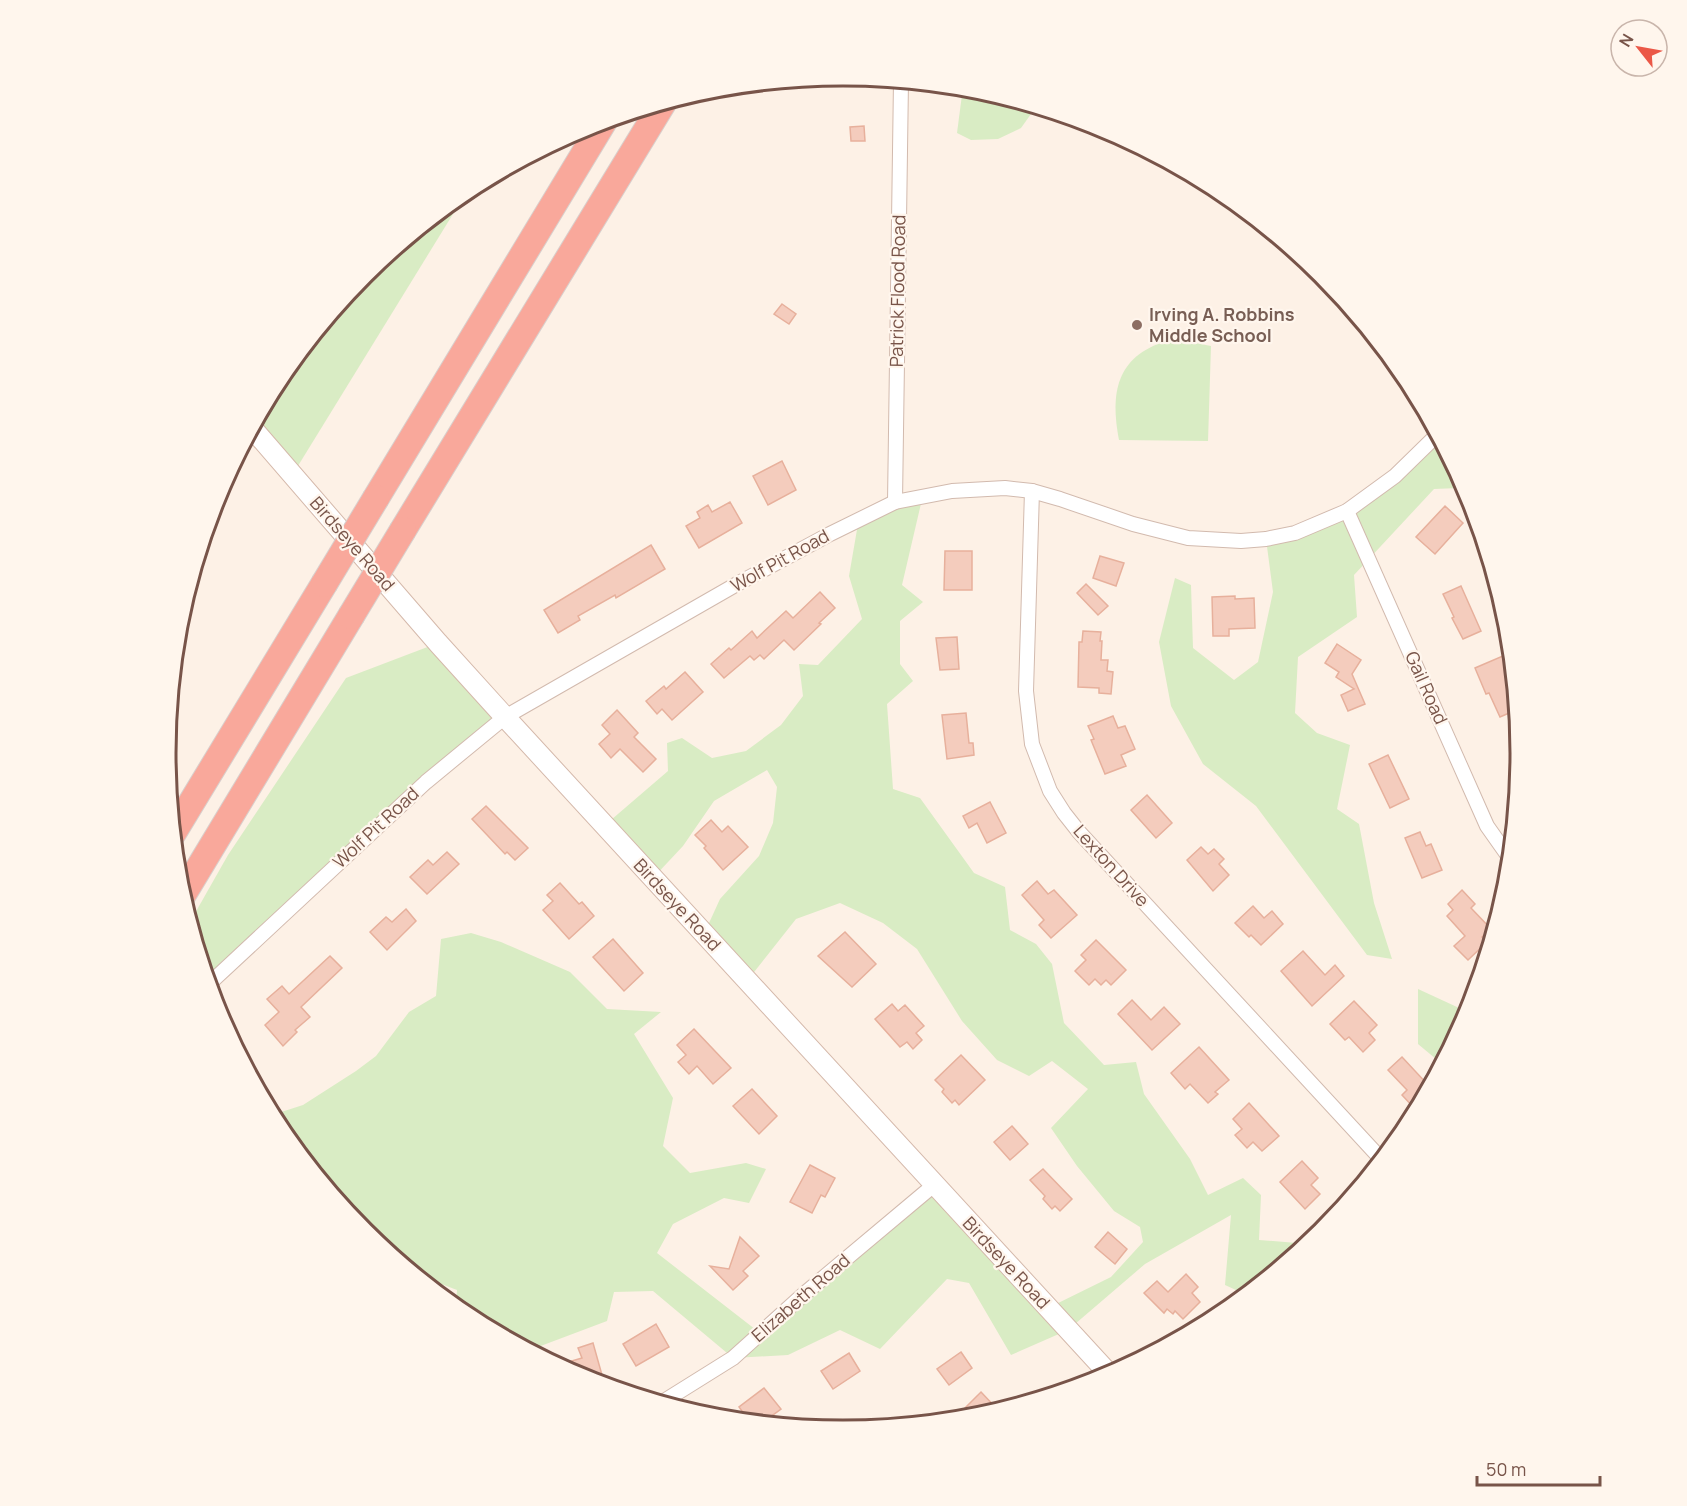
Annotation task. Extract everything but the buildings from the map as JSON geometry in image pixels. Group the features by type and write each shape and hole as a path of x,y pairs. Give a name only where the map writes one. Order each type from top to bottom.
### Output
{"highway":[{"path":"189,884 657,112"},
{"path":"180,822 597,133"}],"main road":[{"name":"Birdseye Road","path":"257,434 505,717 1103,1368"}],"street":[{"name":"Patrick Flood Road","path":"895,502 901,88"},
{"name":"Wolf Pit Road","path":"215,978 426,782 505,717 737,584 895,502 952,490 980,488 1032,492 1163,533 1212,541 1241,542 1295,533 1347,511 1395,476 1432,439"},
{"name":"Lexton Drive","path":"1032,492 1026,691 1032,744 1050,790 1079,832 1377,1154"},
{"name":"Gail Road","path":"1347,511 1488,826 1504,849"},
{"name":"Elizabeth Road","path":"670,1398 733,1358 804,1293 934,1185"}],"green space":[{"path":"962,96 1032,113 1021,128 998,139 971,140 957,133"},
{"path":"455,210 293,474 257,434 265,419 288,382 342,313 403,251"},
{"path":"1166,341 1185,341 1211,346 1208,441 1119,440 1116,407 1120,379 1136,357 1149,348"},
{"path":"1432,439 1456,488 1434,489 1354,575 1357,617 1298,657 1295,713 1317,733 1350,745 1337,809 1359,824 1374,903 1392,959 1367,955 1256,806 1203,764 1171,706 1159,642 1175,578 1191,585 1193,648 1234,680 1258,662 1273,592 1266,539 1347,511"},
{"path":"923,495 902,585 923,602 900,621 900,664 913,681 887,704 893,789 920,798 974,873 1005,887 1010,930 1036,944 1052,964 1064,1023 1104,1065 1136,1062 1144,1094 1190,1159 1208,1195 1243,1178 1261,1195 1259,1240 1296,1243 1238,1291 1225,1285 1231,1215 1145,1264 1068,1330 1011,1355 969,1283 947,1279 880,1349 840,1330 788,1355 733,1358 653,1291 614,1292 607,1321 539,1347 473,1308 457,1297 457,1290 436,1282 403,1255 342,1193 281,1112 303,1105 356,1071 376,1056 409,1012 436,996 441,939 471,933 501,942 570,972 607,1009 661,1012 634,1034 673,1098 663,1146 690,1173 746,1163 766,1169 749,1203 724,1198 673,1224 657,1253 760,1333 934,1185 1048,1308 1111,1277 1143,1242 1140,1227 1114,1211 1077,1166 1051,1128 1088,1089 1052,1061 1029,1076 997,1060 962,1021 917,949 883,923 840,903 796,919 747,981 704,934 720,899 759,856 773,823 777,787 767,770 714,801 683,846 653,878 604,826 668,771 667,743 682,738 712,758 746,751 781,725 803,696 799,664 818,665 862,619 849,576 859,518"},
{"path":"438,643 505,717 215,978 196,912 228,855 346,678"},
{"path":"1418,989 1460,1008 1436,1059 1418,1044"}],"place":[{"name":"Irving A. Robbins Middle School","path":"1137,325"}]}
